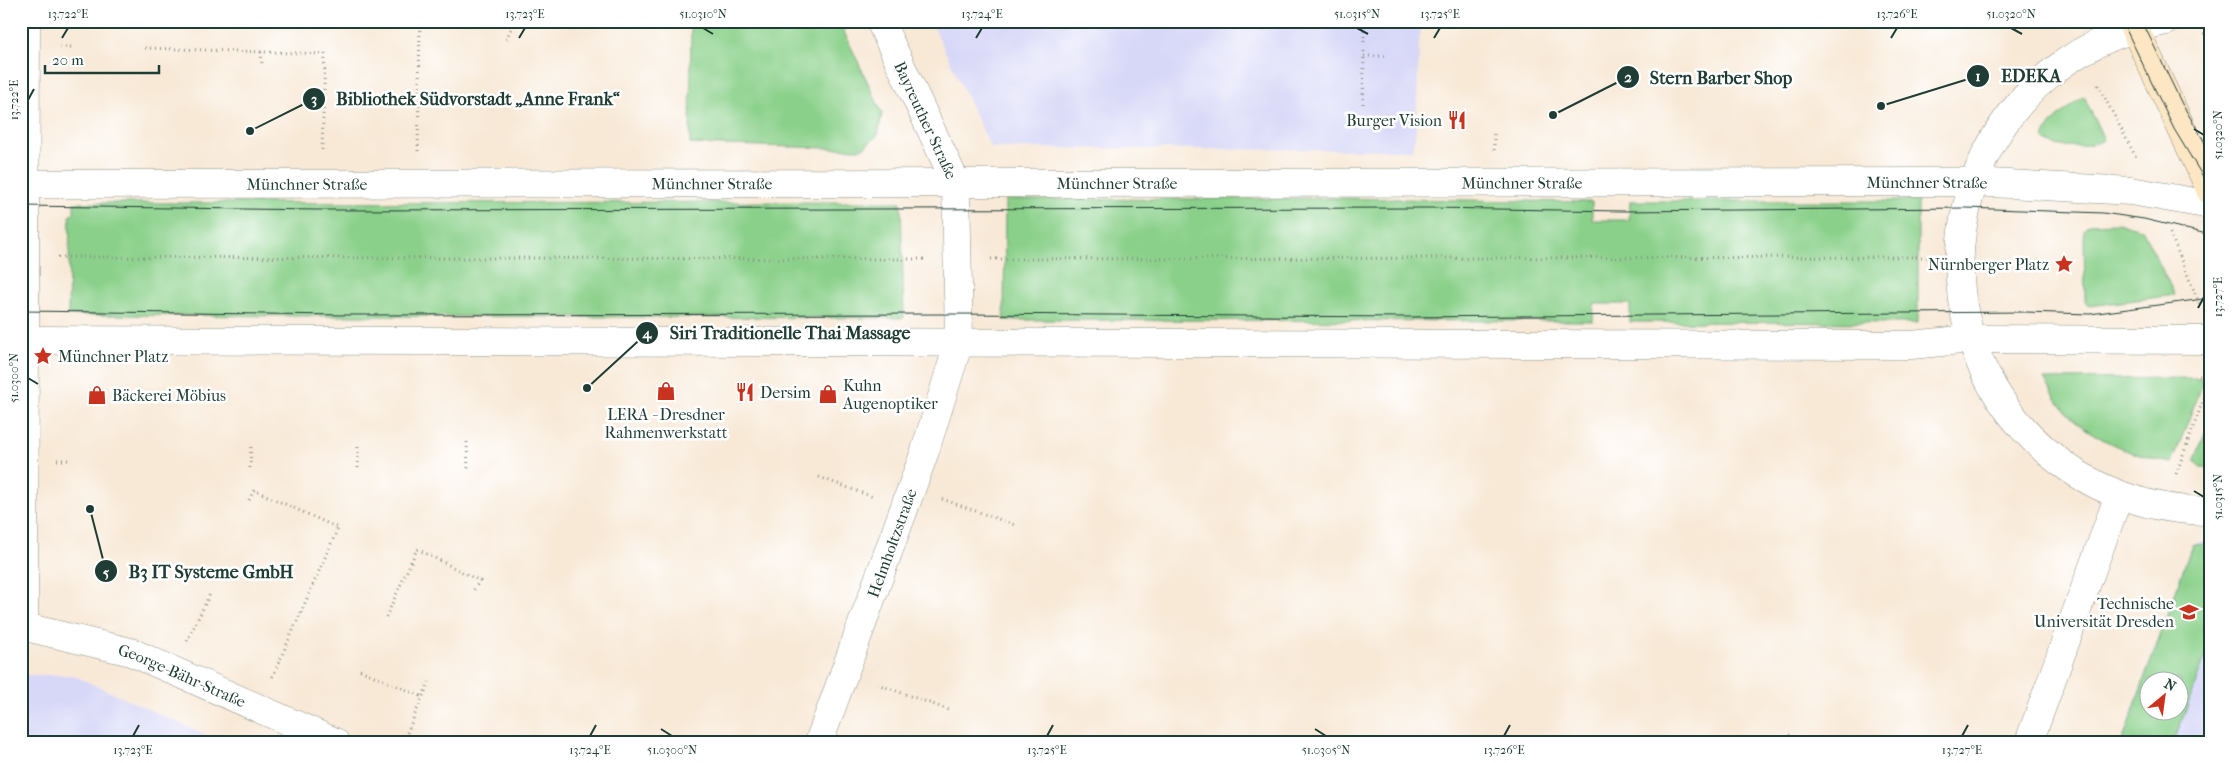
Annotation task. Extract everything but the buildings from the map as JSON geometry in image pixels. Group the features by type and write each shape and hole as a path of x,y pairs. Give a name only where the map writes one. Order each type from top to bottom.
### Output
{"main road":[{"path":"2133,25 2211,191"}],"street":[{"path":"22,626 25,257 23,184 26,21"},
{"name":"Bayreuther Straße","path":"880,21 956,183 959,342"},
{"path":"2166,21 2133,25 2081,52 2050,74 2031,91 2002,125 1985,155 1973,182 1966,208 1960,257 1961,288 1971,339 1995,392 2034,441 2066,467 2092,483 2119,495 2173,509 2211,511"},
{"name":"Münchner Straße","path":"23,184 1973,182 2131,191 2211,205"},
{"path":"23,340 1920,345 1971,339 2211,340"},
{"name":"Helmholtzstraße","path":"819,742 908,498 959,342"},
{"path":"2029,742 2119,495"},
{"name":"George-Bähr-Straße","path":"22,626 131,652 335,742"}],"path":[{"path":"418,184 420,21"},
{"path":"506,39 515,21"},
{"path":"1364,21 1364,104"},
{"path":"2199,21 2211,49"},
{"path":"145,48 325,54 321,184"},
{"path":"261,52 262,63"},
{"path":"1364,56 1386,56"},
{"path":"25,257 958,259 1928,257"},
{"path":"2173,509 2175,476 2211,379"},
{"path":"468,442 468,468"},
{"path":"250,468 251,443"},
{"path":"358,444 358,468"},
{"path":"819,477 1015,525"},
{"path":"250,500 254,490 338,528 258,708"},
{"path":"386,617 417,549 480,581 472,592"},
{"path":"173,670 211,592"},
{"path":"360,670 423,697"},
{"path":"844,673 950,710"},
{"path":"403,742 429,682"},
{"path":"1789,735 1807,742"}],"shaded area":[{"path":"931,21 1420,21 1416,130 1412,150 991,148"},
{"name":"Technische Universität Dresden","path":"2211,542 2211,742 2121,742 2140,689 2140,720 2190,720 2190,670 2147,670 2192,543"},
{"path":"21,675 72,675 222,742 21,742"}],"green space":[{"path":"691,21 839,21 882,113 878,135 862,149 690,144"},
{"path":"2084,96 2104,140 2090,144 2065,146 2044,140 2054,121"},
{"path":"1339,198 1592,202 1592,220 1629,220 1630,201 1918,201 1918,323 1630,322 1630,304 1594,304 1593,321 1004,320 1005,200"},
{"path":"901,202 904,318 68,315 70,215 74,214 74,203"},
{"path":"2118,223 2142,229 2175,295 2089,306 2085,301 2084,229 2088,224"},
{"path":"2195,378 2201,380 2202,385 2172,463 2127,451 2098,437 2073,418 2060,405 2044,379"},
{"path":"2211,417 2211,468 2201,468 2195,459"},
{"name":"Technische Universität Dresden","path":"2211,544 2211,649 2208,649 2190,698 2190,670 2148,670 2192,545"},
{"name":"Technische Universität Dresden","path":"2140,691 2140,720 2182,720 2174,742 2122,742"}],"tram line":[{"path":"2122,21 2174,129 2211,190"},
{"path":"2142,21 2182,104 2211,152"},
{"path":"21,206 319,210 1429,208 1623,211 1966,208 2103,213 2144,219 2211,235"},
{"path":"21,311 346,315 958,314 1405,317 2025,312 2090,314 2211,298"}],"place":[{"name":"EDEKA","path":"1881,106"},
{"name":"Stern Barber Shop","path":"1553,115"},
{"name":"Burger Vision","path":"1457,120"},
{"name":"Bibliothek Südvorstadt „Anne Frank“","path":"250,131"},
{"name":"Nürnberger Platz","path":"2064,264"},
{"name":"Münchner Platz","path":"43,356"},
{"name":"Siri Traditionelle Thai Massage","path":"587,388"},
{"name":"LERA - Dresdner Rahmenwerkstatt","path":"666,391"},
{"name":"Dersim","path":"745,392"},
{"name":"Kuhn Augenoptiker","path":"828,394"},
{"name":"Bäckerei Möbius","path":"97,395"},
{"name":"B3 IT Systeme GmbH","path":"90,509"},
{"name":"Technische Universität Dresden","path":"2189,612"}]}
